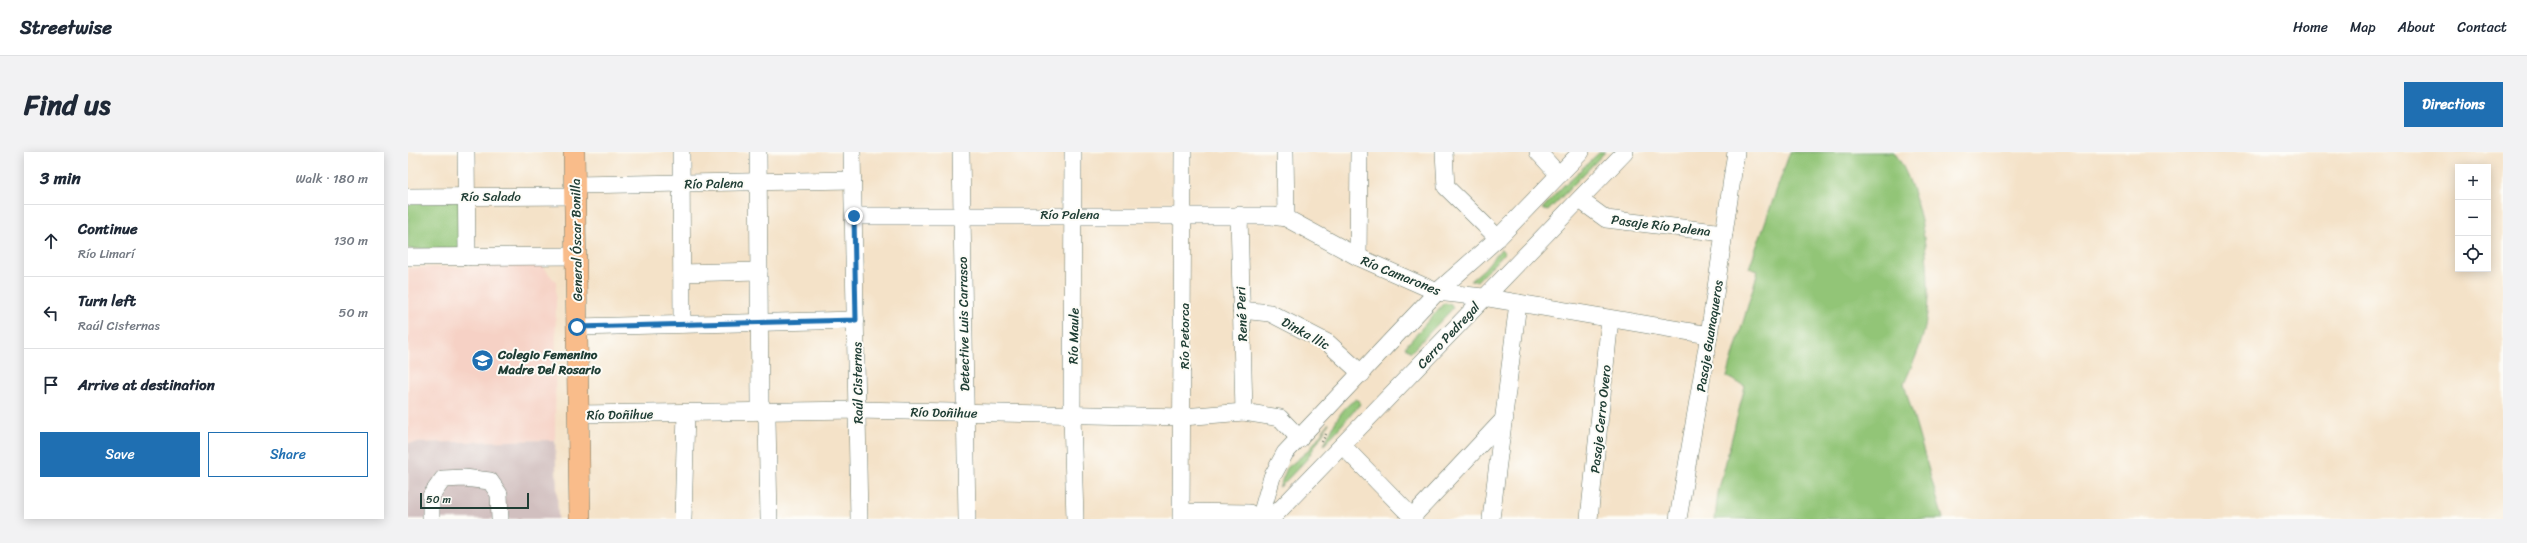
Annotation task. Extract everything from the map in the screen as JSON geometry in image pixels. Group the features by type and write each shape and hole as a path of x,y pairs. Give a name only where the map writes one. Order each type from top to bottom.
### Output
{"main road":[{"name":"General Óscar Bonilla","path":"574,152 580,519"}],"street":[{"path":"466,152 466,257"},
{"path":"681,152 682,324"},
{"path":"758,152 760,402 767,420 769,519"},
{"name":"Raúl Cisternas","path":"852,152 859,519"},
{"name":"Detective Luis Carrasco","path":"961,152 964,412 967,519"},
{"name":"Río Maule","path":"1073,152 1074,214 1072,415 1075,519"},
{"name":"Río Petorca","path":"1181,516 1184,418 1183,152"},
{"path":"1285,152 1286,218"},
{"path":"1358,257 1359,152"},
{"path":"1444,152 1446,187 1498,238"},
{"path":"1538,152 1559,175"},
{"path":"1260,519 1272,477 1285,454 1362,374 1437,292 1498,238 1580,152"},
{"name":"Cerro Pedregal","path":"1279,517 1343,446 1625,152"},
{"name":"Pasaje Guanaqueros","path":"1678,519 1709,335 1736,152"},
{"name":"Río Palena","path":"575,191 681,183 853,180"},
{"name":"Río Salado","path":"408,197 575,191"},
{"name":"Pasaje Río Palena","path":"1580,200 1606,219 1724,233"},
{"name":"Río Palena","path":"854,216 962,214 1184,214 1286,218"},
{"name":"René Peri","path":"1239,215 1244,412"},
{"name":"Río Camarones","path":"1286,218 1358,257 1437,292 1518,303 1709,335"},
{"path":"408,257 576,256"},
{"path":"682,273 759,271"},
{"path":"1491,519 1518,303"},
{"name":"Dinka llic","path":"1241,310 1270,313 1328,343 1362,374"},
{"name":"Pasaje Cerro Overo","path":"1589,519 1610,319"},
{"path":"577,327 856,320"},
{"name":"Río Doñihue","path":"578,414 857,410 1184,418 1244,412 1280,418 1300,439"},
{"path":"682,519 686,413"},
{"path":"1343,446 1413,518 1504,418"},
{"path":"431,519 431,496 442,479 464,478 490,481 499,494 500,519"},
{"path":"1181,516 1249,513 1251,519"}],"shaded area":[{"name":"Colegio Femenino Madre Del Rosario","path":"541,265 556,282 555,440 408,443 408,268"},
{"path":"555,440 558,519 408,519 408,443"}],"green space":[{"path":"1600,152 1605,152 1548,211 1542,209 1562,187"},
{"path":"1790,152 1894,152 1904,169 1919,212 1924,236 1928,285 1925,327 1916,356 1904,384 1943,519 1715,519 1718,493 1745,386 1727,377 1758,271 1749,268"},
{"path":"461,200 461,249 408,249 408,202"},
{"path":"1501,249 1505,253 1477,281 1470,281 1484,269"},
{"path":"1444,303 1451,304 1453,308 1411,352 1405,347"},
{"path":"1357,399 1361,403 1324,445 1341,413 1346,407"},
{"path":"1329,423 1307,459 1279,488 1287,468 1309,450"}],"place":[{"name":"Colegio Femenino Madre Del Rosario","path":"482,361"}],"route":[{"path":"577,327 856,320 854,216"}]}
